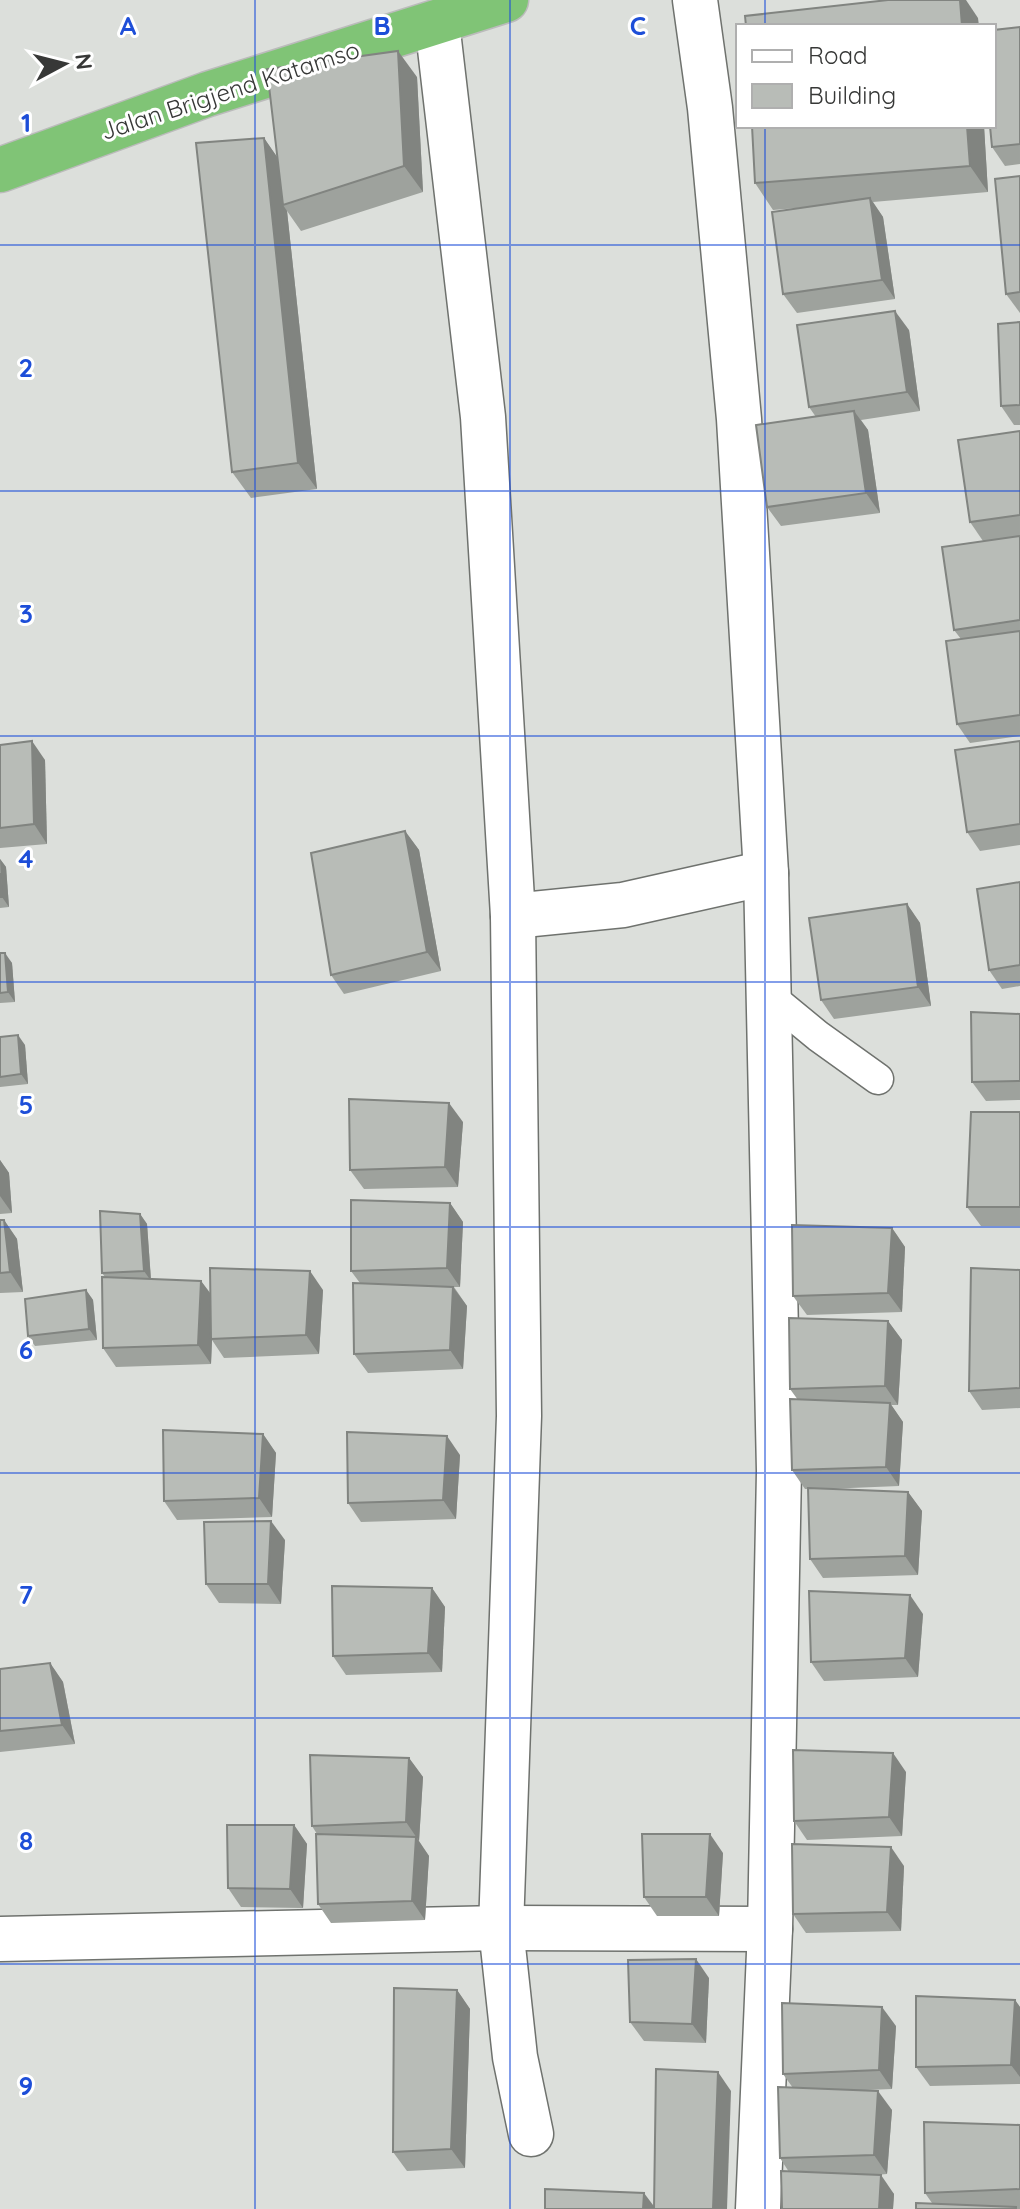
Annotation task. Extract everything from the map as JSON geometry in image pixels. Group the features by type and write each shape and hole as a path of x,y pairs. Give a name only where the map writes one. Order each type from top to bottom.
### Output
{"highway":[{"name":"Jalan Brigjend Katamso","path":"0,170 208,94 506,0"}],"street":[{"path":"695,0 710,108 739,419 766,873 779,1471 770,1929 758,2209"},
{"path":"437,23 483,417 513,916 519,1416 501,1928 515,2057 531,2134"},
{"path":"513,916 623,905 766,873"},
{"path":"0,1939 501,1928 770,1929"}],"lane":[{"path":"767,994 878,1079"}],"building":[{"path":"888,0 960,0 962,24 746,24 745,16"},
{"path":"1020,27 1020,144 992,147 990,128 996,128 996,30"},
{"path":"398,51 404,166 283,205 267,69"},
{"path":"752,128 967,128 970,166 755,183"},
{"path":"264,138 298,463 232,472 196,143"},
{"path":"1020,176 1020,292 1006,294 995,179"},
{"path":"870,198 882,280 783,294 772,212"},
{"path":"895,311 907,392 809,407 797,325"},
{"path":"1020,322 1020,405 1001,406 998,324"},
{"path":"854,411 866,493 767,507 756,425"},
{"path":"1020,431 1020,515 970,522 958,440"},
{"path":"1020,536 1020,620 954,630 942,547"},
{"path":"1020,631 1020,715 957,724 946,641"},
{"path":"32,741 34,824 0,828 0,745"},
{"path":"1020,741 1020,824 967,832 955,750"},
{"path":"405,831 427,952 331,975 311,853"},
{"path":"1020,882 1020,965 989,970 977,889"},
{"path":"907,904 918,987 821,1000 809,918"},
{"path":"0,953 5,953 8,992 0,993"},
{"path":"971,1012 1020,1014 1020,1081 972,1082"},
{"path":"18,1035 21,1074 0,1077 0,1037"},
{"path":"349,1099 449,1103 445,1167 350,1170"},
{"path":"971,1112 1020,1112 1020,1207 967,1207"},
{"path":"351,1200 450,1203 447,1268 351,1271"},
{"path":"100,1211 140,1214 144,1271 102,1273"},
{"path":"0,1220 4,1220 10,1272 0,1273"},
{"path":"792,1225 892,1228 888,1293 793,1296"},
{"path":"210,1268 310,1271 306,1335 211,1339"},
{"path":"971,1268 1020,1270 1020,1388 969,1391"},
{"path":"102,1277 201,1281 198,1345 103,1348"},
{"path":"353,1283 453,1287 450,1350 354,1354"},
{"path":"86,1290 89,1329 28,1336 25,1299"},
{"path":"789,1318 888,1321 885,1386 790,1389"},
{"path":"790,1399 890,1403 886,1467 792,1470"},
{"path":"163,1430 263,1434 259,1498 164,1501"},
{"path":"347,1432 447,1436 443,1500 348,1503"},
{"path":"808,1488 908,1492 905,1556 810,1559"},
{"path":"271,1521 268,1584 206,1584 204,1522"},
{"path":"332,1586 432,1588 428,1653 333,1656"},
{"path":"809,1591 910,1595 905,1658 811,1662"},
{"path":"50,1663 62,1725 0,1731 0,1669"},
{"path":"793,1750 893,1753 889,1817 794,1821"},
{"path":"310,1755 409,1758 406,1822 312,1826"},
{"path":"227,1825 294,1825 290,1889 228,1888"},
{"path":"316,1834 416,1837 412,1901 318,1904"},
{"path":"642,1834 710,1834 706,1897 644,1897"},
{"path":"792,1844 891,1847 887,1912 793,1914"},
{"path":"696,1959 692,2024 630,2022 628,1960"},
{"path":"394,1988 457,1990 451,2149 393,2152"},
{"path":"916,1996 1015,2000 1011,2065 916,2067"},
{"path":"782,2003 882,2007 879,2070 783,2074"},
{"path":"656,2069 718,2072 713,2209 654,2209"},
{"path":"778,2087 878,2091 874,2155 780,2158"},
{"path":"924,2122 1020,2125 1020,2189 925,2193"},
{"path":"781,2171 881,2175 879,2209 782,2209"},
{"path":"545,2189 644,2193 643,2209 545,2209"},
{"path":"916,2203 1016,2207 1016,2209 916,2209"}]}
